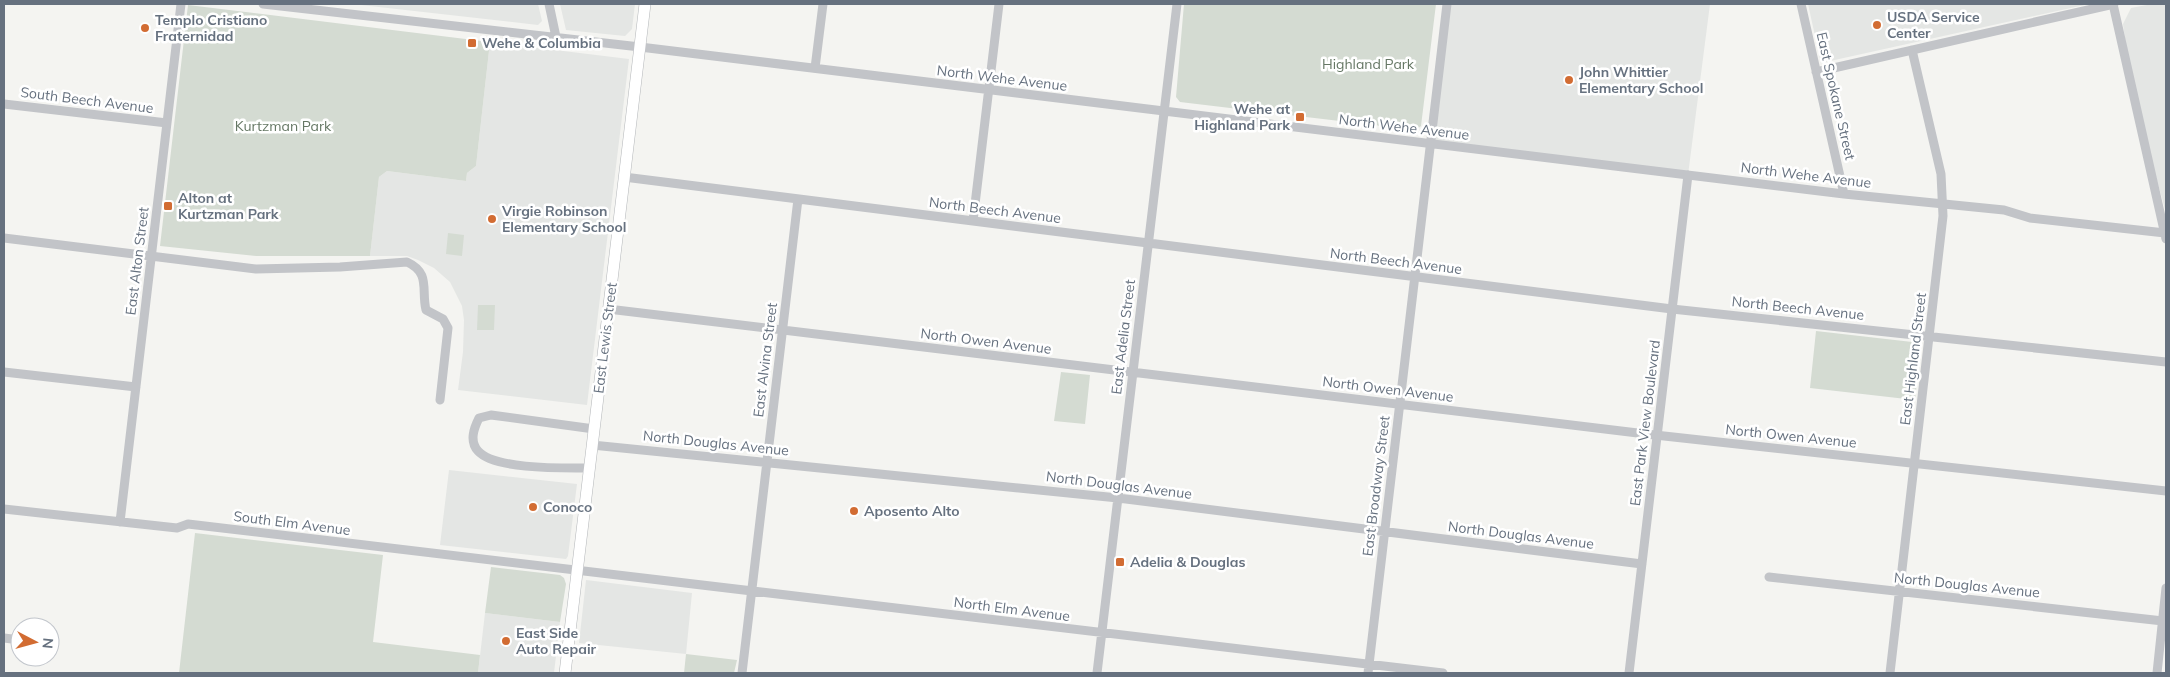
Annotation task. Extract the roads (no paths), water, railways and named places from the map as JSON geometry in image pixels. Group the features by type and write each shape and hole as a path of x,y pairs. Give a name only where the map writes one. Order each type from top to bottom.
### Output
{"main road":[{"name":"East Lewis Street","path":"565,673 645,4"}],"street":[{"name":"East Alton Street","path":"120,522 181,4"},
{"name":"North Wehe Avenue","path":"262,4 815,68 1844,194 2004,210 2030,218 2166,236"},
{"path":"548,4 556,37"},
{"path":"815,68 823,4"},
{"path":"973,221 999,4"},
{"name":"East Adelia Street","path":"1097,673 1176,4"},
{"name":"East Broadway Street","path":"1368,669 1447,4"},
{"name":"East Spokane Street","path":"1801,4 1844,194"},
{"path":"1816,72 2113,4 2166,236"},
{"name":"East Highland Street","path":"1890,673 1943,216 1941,174 1912,50"},
{"name":"South Beech Avenue","path":"4,104 167,123"},
{"name":"East Park View Boulevard","path":"1629,673 1688,175"},
{"name":"North Beech Avenue","path":"624,177 1672,308 2166,362"},
{"name":"East Alvina Street","path":"742,673 798,199"},
{"path":"4,238 256,269 340,267 400,261 416,266 424,281 426,310 443,319 448,328 440,400"},
{"name":"North Owen Avenue","path":"608,309 1657,436 2166,491"},
{"path":"4,372 136,387"},
{"path":"589,468 538,468 489,458 477,451 473,441 473,434 479,418 491,415 594,429"},
{"name":"North Douglas Avenue","path":"592,445 1118,498 1642,564"},
{"name":"South Elm Avenue","path":"4,509 177,528 188,524 577,570"},
{"name":"North Elm Avenue","path":"577,570 1102,633 1368,669 1443,673"},
{"name":"North Douglas Avenue","path":"1769,577 2162,620"},
{"path":"2156,673 2166,588"}],"place":[{"name":"USDA Service Center","path":"1877,25"},
{"name":"Templo Cristiano Fraternidad","path":"145,28"},
{"name":"Wehe & Columbia","path":"472,43"},
{"name":"John Whittier Elementary School","path":"1569,80"},
{"name":"Wehe at Highland Park","path":"1300,117"},
{"name":"Alton at Kurtzman Park","path":"168,206"},
{"name":"Virgie Robinson Elementary School","path":"492,219"},
{"name":"Conoco","path":"533,507"},
{"name":"Aposento Alto","path":"854,511"},
{"name":"Adelia & Douglas","path":"1120,562"},
{"name":"East Side Auto Repair","path":"506,641"}],"park label":[{"name":"Highland Park","path":"1368,64"},
{"name":"Kurtzman Park","path":"283,126"}]}
